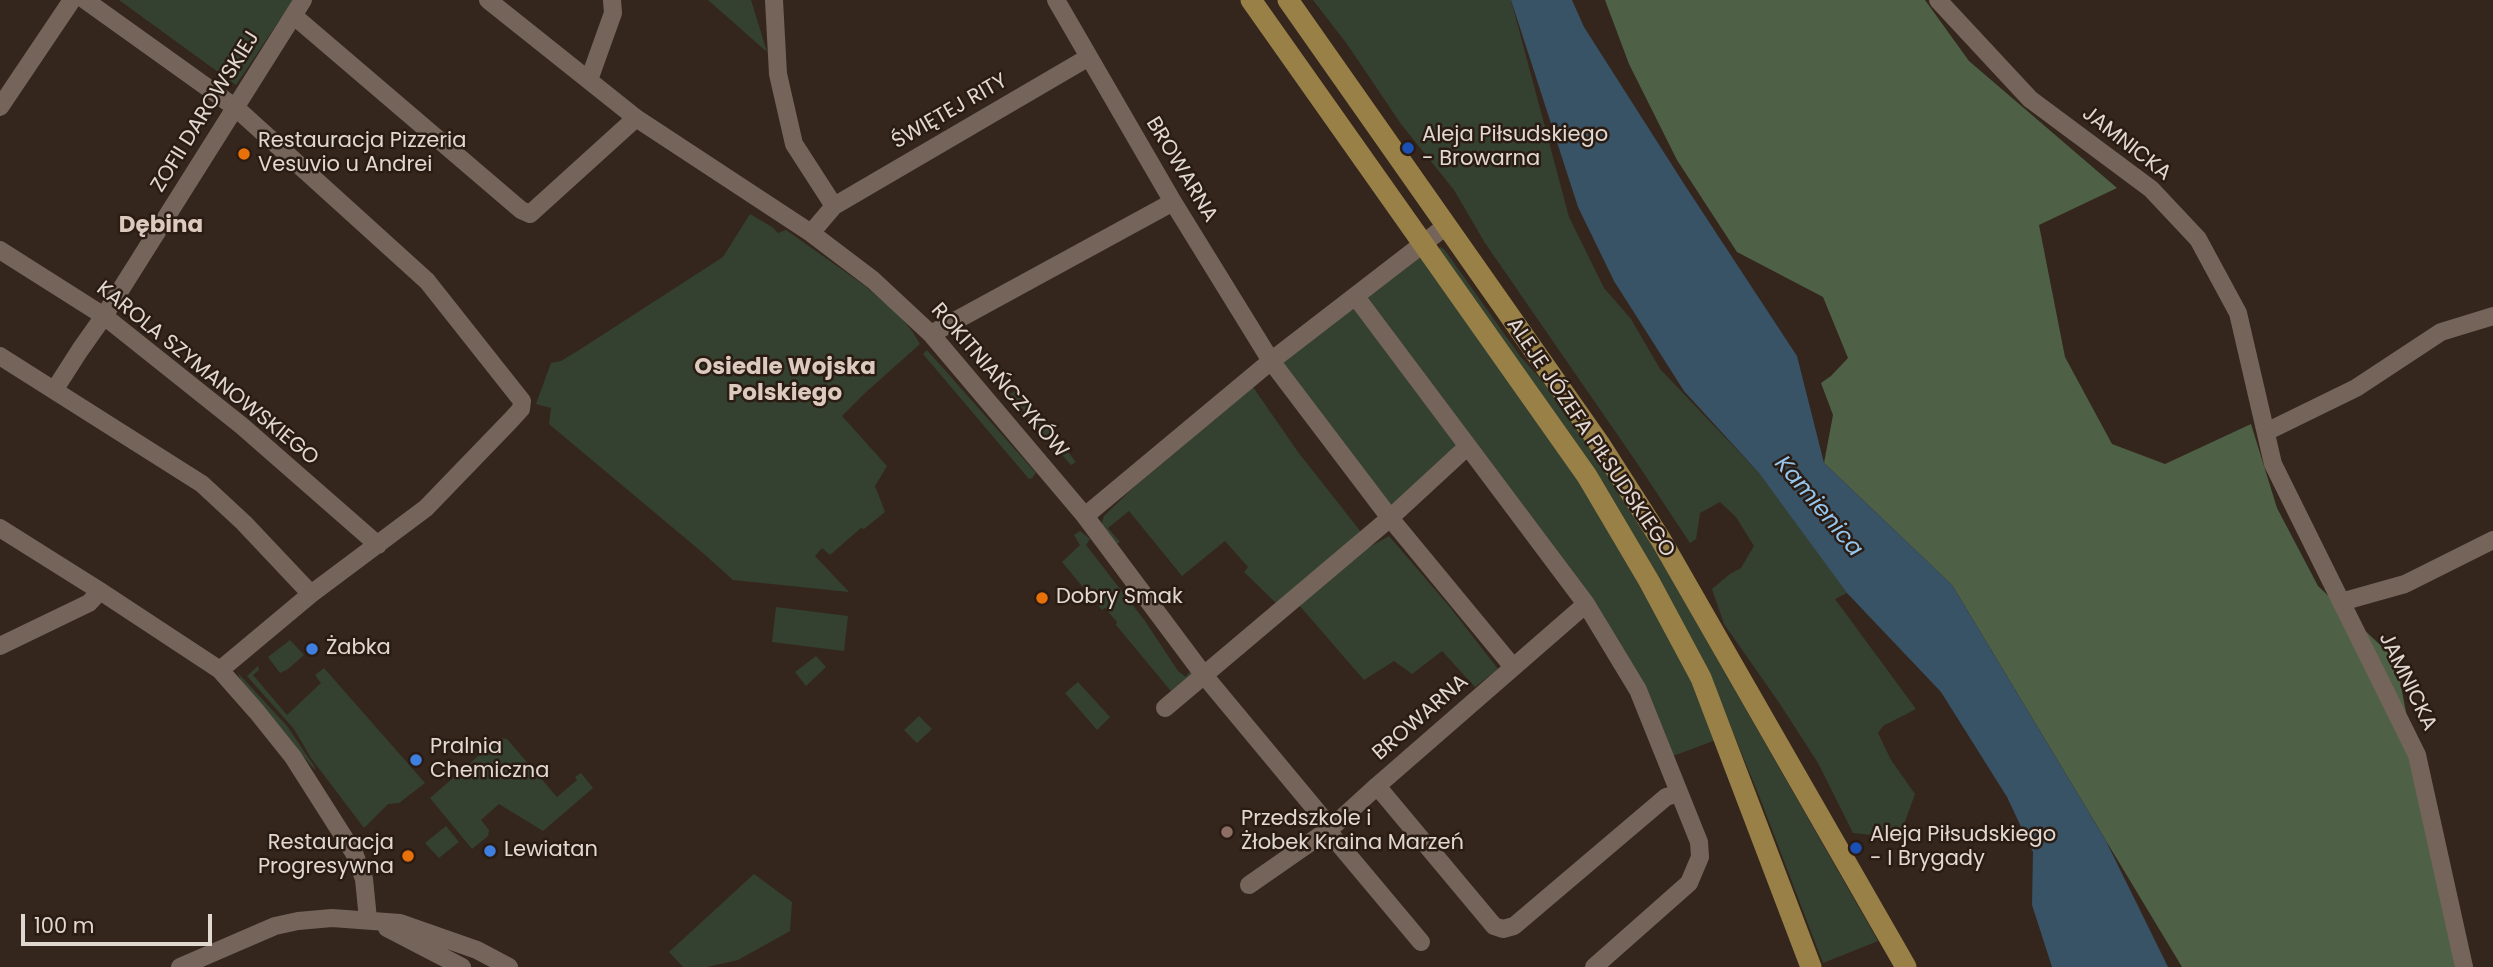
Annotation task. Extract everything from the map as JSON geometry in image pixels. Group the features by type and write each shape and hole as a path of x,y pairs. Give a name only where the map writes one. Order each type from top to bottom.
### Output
{"main road":[{"name":"ALEJE JÓZEFA PIŁSUDSKIEGO","path":"1251,0 1587,476 1662,605 1701,678 1811,967"},
{"name":"ALEJE JÓZEFA PIŁSUDSKIEGO","path":"1288,0 1599,443 1661,540 1906,967"}],"street":[{"path":"0,107 72,0"},
{"path":"85,0 236,108 427,281 522,401 521,409 426,508 311,594 220,670"},
{"name":"ROKITNIAŃCZYKÓW","path":"488,0 636,118 811,233 873,281 931,334 1085,516 1203,674 1421,942"},
{"path":"589,79 613,13 612,0"},
{"path":"774,0 778,74 794,144 834,206 811,233"},
{"name":"BROWARNA","path":"1056,0 1173,202 1271,361 1390,518 1513,667"},
{"name":"JAMNICKA","path":"1938,0 2030,99 2151,189 2198,239 2238,313 2273,464 2417,754 2464,967"},
{"path":"299,8 521,210 530,214 636,118"},
{"name":"ZOFII DAROWSKIEJ","path":"55,390 299,8"},
{"name":"ŚWIĘTEJ RITY","path":"834,206 1089,57"},
{"path":"931,334 1173,202"},
{"path":"1085,516 1271,361 1446,226"},
{"name":"KAROLA SZYMANOWSKIEGO","path":"0,250 104,316 242,426 378,545"},
{"path":"1356,297 1586,604 1638,690 1699,842 1700,857 1689,883 1594,967"},
{"path":"2266,432 2356,388 2441,332 2493,316"},
{"path":"0,356 202,484 244,523 311,594"},
{"path":"1165,708 1390,518 1467,447"},
{"path":"0,528 220,670 293,757 354,853 365,879 368,919"},
{"path":"2342,602 2405,584 2493,540"},
{"path":"0,646 89,603 100,591"},
{"name":"BROWARNA","path":"1586,604 1377,786 1494,926 1503,929 1514,926 1666,797 1679,793"},
{"path":"1249,885 1329,830 1377,786"},
{"path":"180,967 262,931 285,924 332,918 400,923 477,950 509,967"},
{"path":"368,919 462,967"}],"green space":[{"path":"119,0 293,0 236,85"},
{"path":"708,0 751,0 767,52"},
{"path":"1313,0 1511,0 1569,217 1604,288 1631,319 1660,369 1759,473 1811,543 1847,593 1835,599 1916,709 1883,726 1878,733 1891,760 1915,794 1899,838 1853,833 1818,763 1724,624 1712,589 1741,568 1754,546 1736,517 1720,502 1700,513 1696,539 1690,543 1485,243 1454,190 1401,124 1347,44"},
{"path":"1605,0 1925,0 1969,61 2117,188 2039,225 2065,357 2112,444 2165,464 2251,424 2277,508 2318,586 2396,660 2455,967 2182,967 1952,585 1824,463 1833,415 1821,383 1848,358 1823,297 1737,252 1677,160 1629,64"},
{"path":"750,214 778,233 786,230 864,285 898,314 920,344 842,416 887,466 875,486 885,512 864,529 861,528 830,555 822,548 815,556 849,592 733,580 549,424 551,408 536,404 551,363 561,361 576,352 723,257"},
{"path":"1424,243 1622,536 1724,737 1665,759 1638,690 1467,447 1390,518 1271,361"},
{"path":"1440,247 1520,356 1551,391 1632,510 1878,941 1823,963 1708,671 1438,252"},
{"path":"927,350 1036,473 1032,478 1029,479 923,354"},
{"path":"1253,387 1298,452 1361,532 1276,603 1244,572 1248,567 1225,541 1182,576 1129,511 1108,528 1120,542 1114,546 1100,529 1104,516 1133,488"},
{"path":"1017,390 1045,424 1039,429 1010,394"},
{"path":"1047,426 1076,462 1071,465 1041,431"},
{"path":"1080,531 1090,539 1086,545 1145,621 1178,671 1186,677 1190,671 1193,675 1175,696 1116,625 1117,622 1105,608 1102,610 1062,562 1080,545 1074,535"},
{"path":"1389,536 1498,669 1475,687 1442,651 1412,674 1394,661 1364,680 1299,605 1355,555"},
{"path":"776,607 848,616 844,651 772,642"},
{"path":"290,640 304,655 280,673 268,657"},
{"path":"816,656 826,667 806,686 795,672"},
{"path":"258,666 259,670 253,675 287,715 321,683 315,675 324,668 425,783 399,803 388,804 364,828 311,758 294,729 247,676"},
{"path":"238,673 287,726 316,771 242,685"},
{"path":"1078,682 1110,717 1097,730 1065,693"},
{"path":"919,716 932,729 917,743 904,730"},
{"path":"499,738 507,739 557,797 577,780 575,777 581,773 593,788 543,831 499,804 481,820 489,830 488,836 472,849 430,798"},
{"path":"446,826 459,842 439,858 425,843"},
{"path":"754,874 792,902 790,931 738,960 707,967 683,967 669,952"}],"water":[{"name":"Kamienica","path":"1511,0 1572,0 1584,27 1797,356 1824,463 1952,585 2106,841 2168,967 2052,967 2032,905 2033,852 2007,797 1941,692 1847,593 1759,473 1684,391 1614,281 1578,207"}],"place":[{"name":"Aleja Piłsudskiego - Browarna","path":"1408,148"},
{"name":"Restauracja Pizzeria Vesuvio u Andrei","path":"244,154"},
{"name":"Dobry Smak","path":"1042,598"},
{"name":"Żabka","path":"312,649"},
{"name":"Pralnia Chemiczna","path":"416,760"},
{"name":"Przedszkole i Żłobek Kraina Marzeń","path":"1227,832"},
{"name":"Aleja Piłsudskiego - I Brygady","path":"1856,848"},
{"name":"Lewiatan","path":"490,851"},
{"name":"Restauracja Progresywna","path":"408,856"}],"district":[{"name":"Dębina","path":"161,226"},
{"name":"Osiedle Wojska Polskiego","path":"785,381"}]}
